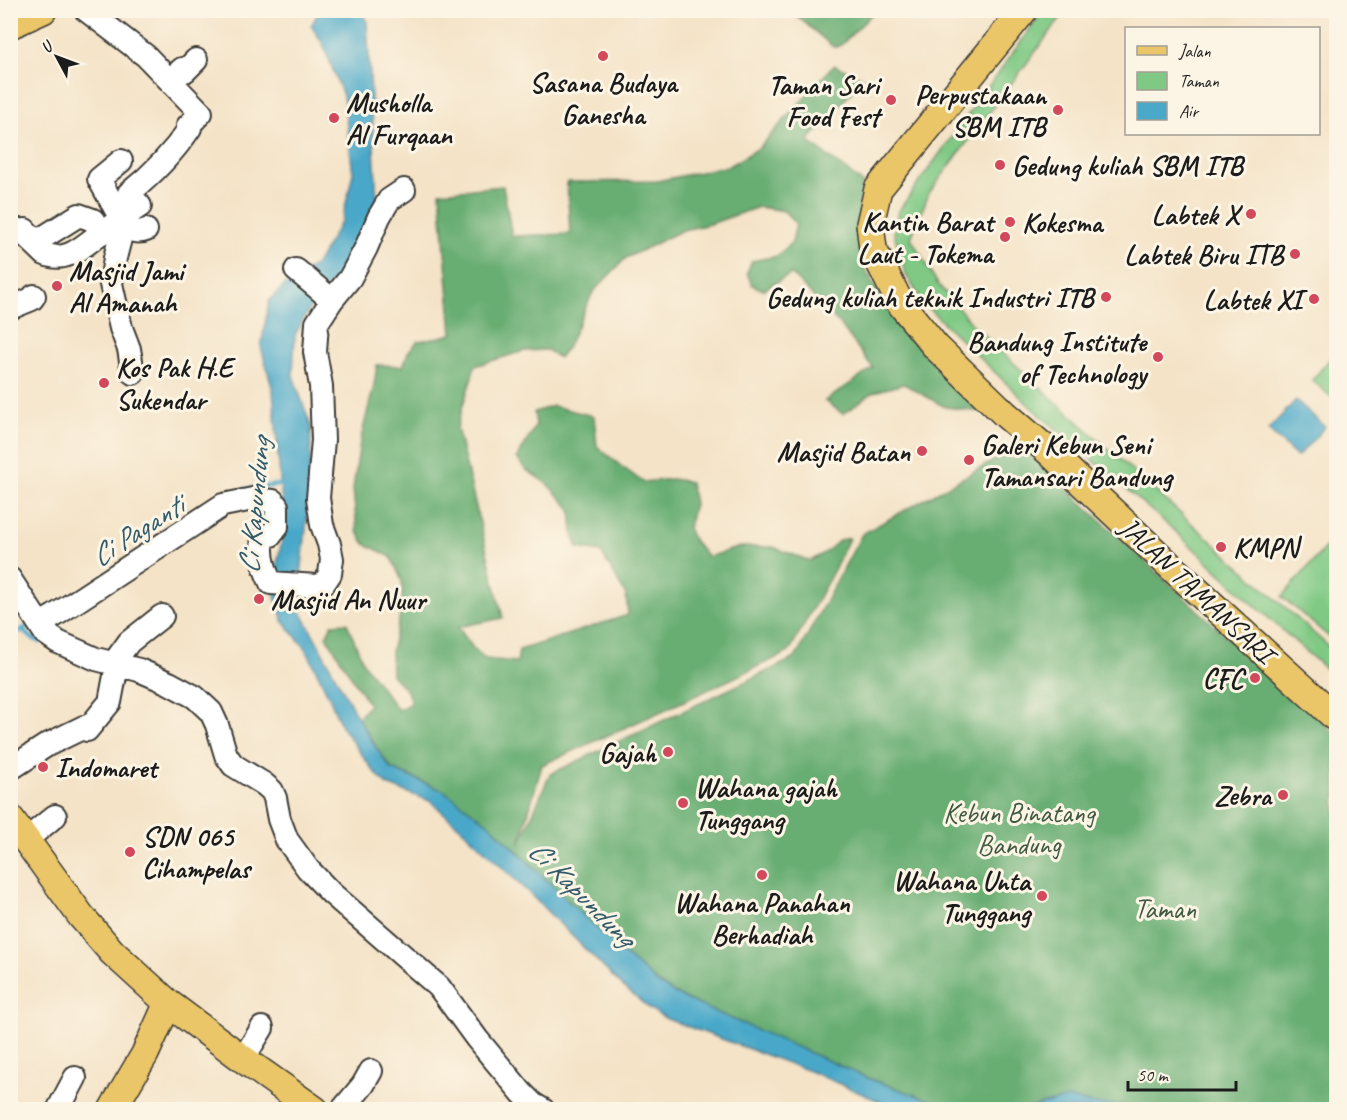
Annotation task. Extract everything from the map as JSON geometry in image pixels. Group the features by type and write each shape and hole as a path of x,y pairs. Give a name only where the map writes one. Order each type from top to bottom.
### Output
{"main road":[{"path":"10,25 44,10"},
{"name":"JALAN TAMANSARI","path":"1024,10 878,189 870,224 873,249 900,303 936,347 1005,414 1047,450 1336,718"},
{"path":"18,829 81,916 112,952 168,1003 315,1110"},
{"path":"112,1110 145,1054 168,1003"}],"street":[{"path":"17,229 51,257 74,253 116,226 140,206 129,193 149,177 180,144 190,128 188,126 201,113 146,56 86,10"},
{"path":"170,80 182,69 185,71 196,60"},
{"path":"122,161 99,179 116,226 111,284 121,328 129,349 133,373"},
{"path":"39,624 221,502 253,499 273,501 277,506 277,527 271,535 264,536 262,552 265,572 271,583 317,586 324,583 330,574 332,559 322,525 318,498 322,413 321,386 315,352 317,323 328,297 350,278 389,200 404,190"},
{"path":"116,226 142,232 146,230"},
{"path":"298,272 328,297"},
{"path":"10,308 34,296"},
{"path":"10,579 39,624 73,649 115,666 139,670 169,683 195,697 211,712 226,755 233,765 272,791 287,840 308,869 331,893 439,987 477,1039 522,1094 543,1110"},
{"path":"10,769 47,745 84,727 87,730 110,702 115,666 129,642 162,616"},
{"path":"18,829 55,816"},
{"path":"243,1059 262,1028"},
{"path":"342,1110 371,1071"},
{"path":"58,1110 75,1078"}],"green space":[{"path":"791,11 875,11 841,45 836,47"},
{"path":"1043,11 1066,11 929,193 911,238 937,283 973,325 1336,653 1336,678 1175,531 1032,408 925,305 906,275 894,233 899,210"},
{"name":"Kebun Binatang Bandung","path":"834,65 864,78 808,141 863,183 857,227 863,265 898,326 982,412 945,407 904,384 874,392 843,414 825,401 873,368 839,323 791,274 763,290 752,285 747,273 752,261 777,256 792,242 796,224 784,211 759,207 710,224 683,230 626,258 593,292 568,346 559,358 547,350 524,351 475,366 457,428 503,618 458,627 473,648 486,659 517,662 519,650 628,615 626,595 601,552 578,548 573,535 571,509 547,484 525,469 517,458 536,425 534,412 553,406 594,416 597,446 643,482 672,479 690,482 694,504 688,528 694,541 708,557 740,547 773,547 810,561 826,552 840,540 849,538 789,652 542,765 519,845 550,774 795,658 862,534 1020,446 1336,734 1336,1109 955,1109 870,1079 681,997 660,985 620,951 489,824 428,784 392,769 358,718 369,705 326,636 332,624 347,623 364,664 398,710 411,703 407,691 392,675 391,651 402,608 402,581 391,557 365,544 357,531 353,489 360,442 377,365 403,366 408,352 418,341 452,334 440,192 503,186 512,236 570,234 567,182 657,181 729,166 759,148"},
{"path":"1336,352 1336,401 1312,380"},
{"path":"1336,535 1336,643 1282,597"}],"water":[{"path":"319,11 361,11 367,22 377,200 343,270 312,304 295,335 293,376 311,426 310,489 298,606 358,718 391,769 444,791 489,824 620,951 660,985 681,997 870,1079 955,1109 895,1109 812,1072 667,1019 650,1009 622,986 532,896 430,801 387,785 372,769 341,726 306,649 283,621 275,597 276,568 284,531 273,391 261,347 269,301 291,279 316,265 342,220 353,173 343,96 322,42 311,26"},
{"path":"1296,400 1325,427 1297,457 1268,430"},
{"path":"1068,1098 1092,1104 1122,1105 1127,1109 1025,1109"}],"waterway":[{"name":"Ci Paganti","path":"241,491 286,484"},
{"name":"Ci Paganti","path":"10,637 26,627"},
{"path":"24,629 24,632 40,642"}],"place":[{"name":"Sasana Budaya Ganesha","path":"603,56"},
{"name":"Taman Sari Food Fest","path":"891,100"},
{"name":"Perpustakaan SBM ITB","path":"1058,110"},
{"name":"Musholla Al Furqaan","path":"334,118"},
{"name":"Gedung kuliah SBM ITB","path":"1000,165"},
{"name":"Labtek X","path":"1251,214"},
{"name":"Kokesma","path":"1010,222"},
{"name":"Kantin Barat Laut - Tokema","path":"1005,237"},
{"name":"Labtek Biru ITB","path":"1295,254"},
{"name":"Masjid Jami Al Amanah","path":"57,286"},
{"name":"Gedung kuliah teknik Industri ITB","path":"1106,297"},
{"name":"Labtek XI","path":"1314,299"},
{"name":"Bandung Institute of Technology","path":"1158,357"},
{"name":"Kos Pak H.E Sukendar","path":"104,383"},
{"name":"Masjid Batan","path":"922,451"},
{"name":"Galeri Kebun Seni Tamansari Bandung","path":"969,460"},
{"name":"KMPN","path":"1221,547"},
{"name":"Masjid An Nuur","path":"259,599"},
{"name":"CFC","path":"1255,678"},
{"name":"Gajah","path":"668,752"},
{"name":"Indomaret","path":"43,767"},
{"name":"Zebra","path":"1283,795"},
{"name":"Wahana gajah Tunggang","path":"683,803"},
{"name":"SDN 065 Cihampelas","path":"130,852"},
{"name":"Wahana Panahan Berhadiah","path":"762,875"},
{"name":"Wahana Unta Tunggang","path":"1042,896"}],"water label":[{"name":"Ci Kapundung","path":"254,506"},
{"name":"Ci Kapundung","path":"582,893"}],"park label":[{"name":"Taman","path":"1165,908"}]}
